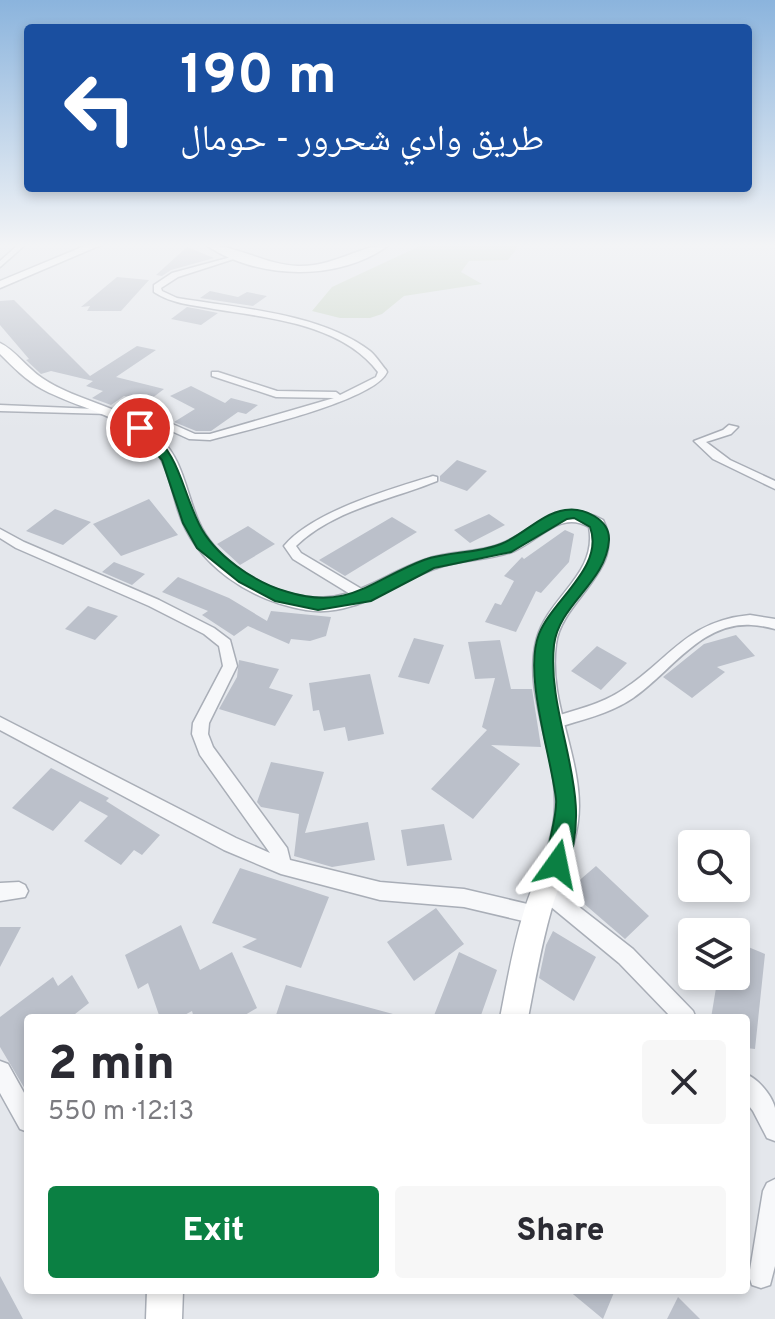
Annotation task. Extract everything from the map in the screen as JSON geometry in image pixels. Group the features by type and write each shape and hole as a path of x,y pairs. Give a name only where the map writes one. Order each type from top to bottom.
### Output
{"main road":[{"path":"0,347 27,374 48,387 111,413 140,428 157,443 169,460 191,523 203,544 222,563 281,597 318,605 365,597 429,564 506,548 554,517 577,514 597,524 602,536 597,558 589,574 556,617 546,637 545,685 567,802 565,831 557,864 536,915 515,1014"}],"street":[{"path":"0,408 143,414 200,438 331,403 380,379 383,372 371,356 342,336 305,324 210,307"},
{"path":"215,374 290,396 356,393"},
{"path":"733,427 699,441 708,452 728,466 775,486"},
{"path":"365,597 297,556 290,546 306,532 336,515 433,479"},
{"path":"0,533 60,564 154,603 209,631 225,644 230,666 201,723 200,734 206,750 281,854 281,866"},
{"path":"553,723 624,696 709,627 741,620 775,624"},
{"path":"0,723 230,844 281,866 380,891 464,898 536,915"},
{"path":"545,891 626,956 682,1014"},
{"path":"0,1072 24,1114"},
{"path":"750,1090 775,1130"},
{"path":"761,1276 775,1191"}],"green space":[{"path":"316,307 391,307 370,318 340,318 312,311"}],"building":[{"path":"0,307 21,307 90,376 137,346 156,350 116,377 164,389 147,402 124,396 111,405 92,398 103,391 86,386 93,381 51,371 41,374 26,360 29,359 0,325"},
{"path":"90,307 125,307 121,311 87,311"},
{"path":"187,307 218,313 201,325 171,319"},
{"path":"191,386 225,403 231,398 258,405 246,414 238,412 211,431 196,431 174,422 195,409 170,396"},
{"path":"457,460 487,471 467,491 440,481 440,476"},
{"path":"149,499 178,535 121,556 93,524"},
{"path":"55,509 91,522 63,545 26,531"},
{"path":"489,514 505,525 470,543 454,530"},
{"path":"392,517 417,532 345,576 319,560"},
{"path":"248,526 275,544 240,565 217,544"},
{"path":"565,530 574,534 569,562 541,593 536,591 516,632 485,622 495,603 501,605 514,581 504,576 522,557 524,559"},
{"path":"114,562 145,574 132,585 102,572"},
{"path":"178,577 229,598 267,621 271,611 331,617 326,636 310,641 291,639 289,644 248,626 234,636 202,615 208,611 162,592"},
{"path":"88,606 118,616 95,640 65,629"},
{"path":"736,635 755,656 717,667 725,672 692,698 663,677 704,644"},
{"path":"414,638 444,645 429,684 398,677"},
{"path":"500,640 511,689 532,689 541,747 491,745 520,764 473,819 431,789 487,730 482,727 495,678 475,679 468,642"},
{"path":"597,646 627,663 601,690 571,671"},
{"path":"239,660 279,669 269,688 293,695 275,726 219,709 237,677"},
{"path":"370,674 384,734 348,741 345,727 324,731 319,710 313,711 309,683"},
{"path":"271,762 324,772 305,833 368,822 375,860 332,867 294,856 299,814 261,807 257,802"},
{"path":"51,768 109,798 106,801 160,835 142,855 134,850 121,865 84,841 108,816 80,801 53,831 12,808"},
{"path":"444,824 452,860 407,866 401,830"},
{"path":"596,866 649,916 625,939 568,890"},
{"path":"240,868 329,897 301,968 242,947 257,939 212,923"},
{"path":"436,908 464,944 414,981 387,942"},
{"path":"181,925 200,970 232,952 257,1008 247,1014 193,1014 192,1011 186,1014 159,1014 148,983 138,989 125,955"},
{"path":"0,927 21,927 0,967"},
{"path":"553,931 596,957 574,1001 539,978 546,945"},
{"path":"750,948 765,954 755,1049 750,1048 750,1014 712,1014 716,990 750,990"},
{"path":"459,952 497,970 481,1014 435,1014"},
{"path":"72,975 89,1003 75,1014 24,1014 24,1087 0,1047 0,1017 53,977 58,986"},
{"path":"286,985 393,1014 276,1014"},
{"path":"0,1276 23,1319 0,1319"},
{"path":"573,1294 613,1294 603,1319"},
{"path":"678,1297 700,1319 667,1319"}],"route":[{"path":"140,428 157,443 169,460 191,523 203,544 222,563 244,579 281,597 318,605 365,597 429,564 506,548 523,540 554,517 577,514 597,524 602,536 597,558 589,574 556,617 546,637 545,685 567,802 565,831 557,864"}]}
